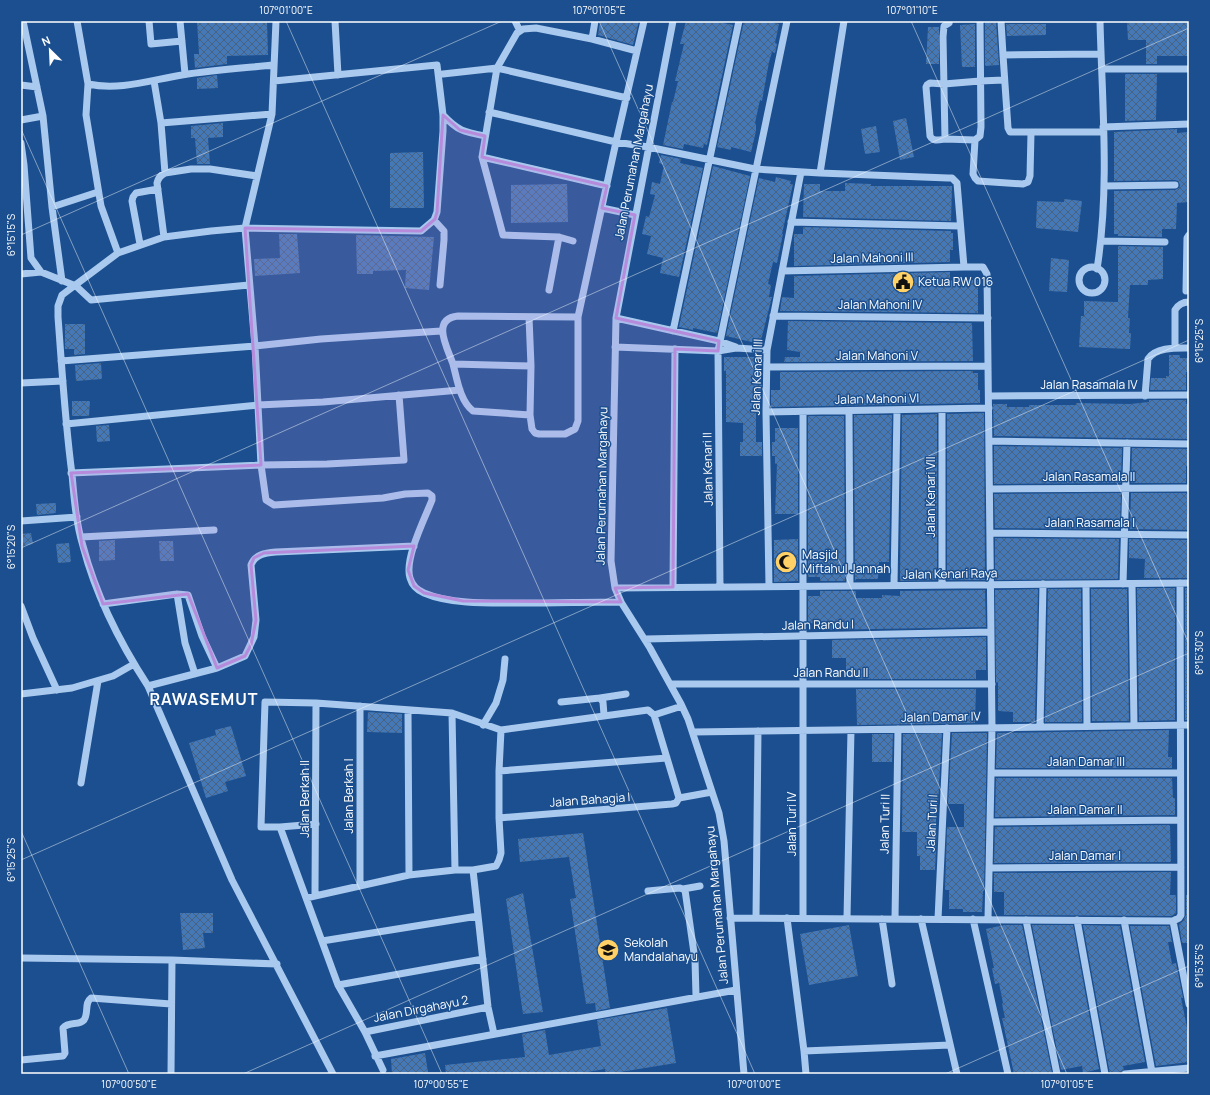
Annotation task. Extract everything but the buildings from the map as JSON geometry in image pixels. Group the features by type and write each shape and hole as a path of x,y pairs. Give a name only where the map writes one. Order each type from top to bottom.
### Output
{"street":[{"path":"23,21 43,116 52,207 62,281"},
{"path":"77,21 88,84 86,115 98,192 101,206 118,253"},
{"path":"149,21 151,44 182,41"},
{"path":"180,21 185,74"},
{"path":"276,21 272,114 245,228 255,346 261,465 267,502 274,505 384,498 405,494 430,493 432,500 414,546 409,564 409,576 414,586 424,593 445,599 504,603 621,602"},
{"path":"335,21 338,75"},
{"path":"515,21 520,31"},
{"path":"592,39 595,21"},
{"path":"529,317 531,366 530,415 532,429 535,433 539,434 565,434 573,431 577,426 578,317 605,209 607,186 616,142 644,21"},
{"name":"Jalan Perumahan Margahayu","path":"673,21 644,147 635,215 616,318 611,561 615,588 621,602 682,706 693,732 719,813 724,841 744,1074"},
{"path":"673,331 739,21"},
{"name":"Jalan Kenari II","path":"720,587 719,341 787,21"},
{"path":"820,173 844,21"},
{"path":"980,21 980,80 981,127 980,136 975,140 932,139 930,136 927,85 930,83 944,84 980,80 1004,80"},
{"path":"1001,21 1004,80 1010,131 1012,133 1103,130 1189,124"},
{"path":"1097,269 1101,241 1104,186 1100,21"},
{"path":"945,139 944,28 945,25 949,23"},
{"path":"574,241 559,237 503,235 482,157 497,68 520,31 527,28 536,28 592,39 637,50"},
{"path":"1003,55 1101,54"},
{"path":"88,84 104,86 124,85 154,81 185,74 274,65"},
{"path":"274,81 437,65 443,115 443,131 437,212 434,220 421,231 245,228 164,237 140,244 118,253 62,295 58,306 61,361 71,473 77,517 90,571 103,604 134,664 148,686 232,880 334,1074"},
{"path":"443,74 497,68 627,98"},
{"path":"1102,69 1189,69"},
{"path":"154,81 161,123 165,173"},
{"path":"21,85 37,87"},
{"path":"489,112 624,144 755,169 948,178 955,180 958,187 964,267"},
{"path":"161,123 272,114"},
{"path":"443,115 452,125 460,130 485,136"},
{"path":"21,120 43,116"},
{"path":"975,140 973,174 978,181 1023,184 1028,182 1030,176 1031,133"},
{"path":"21,143 31,258 41,272"},
{"path":"482,157 607,186"},
{"path":"164,237 158,179 165,173 191,169 210,169 258,176"},
{"name":"Jalan Kenari III","path":"769,586 766,412 767,350 801,172"},
{"path":"1104,186 1175,185"},
{"path":"140,244 132,201 133,197 136,193 158,189"},
{"path":"52,207 98,192"},
{"path":"605,209 635,215"},
{"path":"434,220 444,231 440,285"},
{"path":"791,222 960,226"},
{"path":"1186,291 1187,238 1189,235"},
{"path":"549,290 559,237"},
{"path":"1101,241 1165,242"},
{"name":"Jalan Mahoni III","path":"782,271 983,267 987,274 988,318"},
{"path":"21,274 41,272 76,286 91,300 249,285"},
{"path":"1175,348 1175,310 1178,305 1189,302"},
{"path":"530,415 473,411 468,406 460,390 453,364 441,331 446,321 454,316 578,317"},
{"name":"Jalan Mahoni IV","path":"773,316 988,318"},
{"path":"616,318 719,341 736,348"},
{"path":"988,318 992,684 988,919"},
{"path":"61,361 255,346 321,339 441,331"},
{"path":"615,347 718,351 736,348 767,350"},
{"path":"1145,396 1148,359 1154,352 1175,348 1189,348"},
{"path":"674,587 675,349"},
{"path":"453,364 531,366"},
{"name":"Jalan Mahoni V","path":"766,368 988,366"},
{"path":"21,383 63,381"},
{"path":"66,424 258,405 323,402 460,390"},
{"path":"71,473 404,460 399,395"},
{"name":"Jalan Rasamala IV","path":"989,396 1189,396"},
{"name":"Jalan Mahoni VI","path":"766,412 989,408"},
{"name":"Jalan Kenari VII","path":"942,409 942,585"},
{"path":"894,585 897,410"},
{"path":"849,411 850,586"},
{"name":"Jalan Turi IV","path":"803,412 803,918"},
{"path":"989,442 1189,444"},
{"path":"1123,584 1127,443"},
{"name":"Jalan Rasamala II","path":"990,489 1189,488"},
{"path":"21,521 77,517"},
{"path":"81,537 214,530"},
{"name":"Jalan Rasamala I","path":"990,533 1189,535"},
{"path":"148,686 217,668 245,656 254,637 256,620 251,565 252,560 257,556 264,553 276,552 414,546"},
{"path":"730,918 1173,921 1179,918 1181,915 1180,583"},
{"name":"Jalan Kenari Raya","path":"615,588 1189,583"},
{"path":"1040,727 1043,584"},
{"path":"1086,584 1087,726"},
{"path":"1132,584 1134,726"},
{"path":"177,594 184,637 195,674"},
{"path":"103,604 187,594 190,598 200,630 217,668"},
{"path":"21,606 33,638 57,690"},
{"name":"Jalan Randu I","path":"644,639 991,632"},
{"path":"483,725 496,703 503,680 505,659"},
{"path":"21,694 57,690 98,680 113,676 134,664"},
{"path":"81,783 98,680"},
{"name":"Jalan Randu II","path":"670,684 992,684"},
{"path":"561,702 626,694"},
{"path":"600,698 603,702 604,715"},
{"path":"316,824 280,827 261,826 265,702 316,703 452,714 501,730 645,709 654,715 679,798"},
{"name":"Jalan Berkah II","path":"315,895 316,703"},
{"name":"Jalan Berkah I","path":"360,706 360,886"},
{"path":"654,715 682,706"},
{"path":"408,710 409,875"},
{"path":"452,714 455,870"},
{"name":"Jalan Damar IV","path":"693,732 1189,725"},
{"name":"Jalan Turi I","path":"938,919 947,728"},
{"name":"Jalan Turi II","path":"895,919 898,729"},
{"path":"306,898 409,875 455,870 473,870 493,867 498,864 500,852 499,771 501,730"},
{"path":"847,918 851,730"},
{"path":"756,918 758,731"},
{"path":"499,771 667,758"},
{"name":"Jalan Damar III","path":"991,773 1180,773"},
{"name":"Jalan Bahagia I","path":"499,818 672,804 676,803 679,798 712,792"},
{"name":"Jalan Damar II","path":"990,822 1180,820"},
{"name":"Jalan Dirgahayu 2","path":"280,827 338,985 365,1032 488,1007"},
{"path":"1181,857 1189,857"},
{"name":"Jalan Damar I","path":"989,868 1181,867"},
{"path":"473,870 488,1007 494,1034"},
{"path":"648,891 683,889 700,886"},
{"path":"683,889 686,894 695,960 696,996"},
{"path":"322,941 478,916"},
{"path":"787,918 806,1074"},
{"path":"882,919 892,984"},
{"path":"921,919 957,1074"},
{"path":"973,919 1008,1074"},
{"path":"1026,920 1057,1074"},
{"path":"1077,920 1105,1074"},
{"path":"1124,920 1152,1072"},
{"path":"1173,921 1189,1004"},
{"path":"21,958 172,960 277,964"},
{"path":"338,985 483,959"},
{"path":"171,1074 172,960"},
{"path":"375,1056 696,996 736,990"},
{"path":"21,1060 63,1056 65,1053 63,1028 66,1024 80,1022 83,1020 85,1017 87,1001 91,998 171,1004"},
{"path":"365,1032 375,1056 383,1070"},
{"path":"804,1052 950,1045"},
{"path":"1125,1074 1189,1068"}],"highlighted area":[{"path":"443,115 460,130 485,136 482,157 607,186 602,208 635,215 616,318 719,341 718,351 675,349 673,587 615,588 621,602 463,601 424,593 414,586 408,570 414,546 264,553 254,558 251,565 256,620 251,645 245,656 217,668 188,594 103,604 82,546 71,473 261,465 245,228 421,231 435,219 437,212"}],"place":[{"name":"Ketua RW 016","path":"903,282"},
{"name":"Masjid Miftahul Jannah","path":"786,562"},
{"name":"Sekolah Mandalahayu","path":"608,950"}],"district":[{"name":"RAWASEMUT","path":"204,699"}]}
